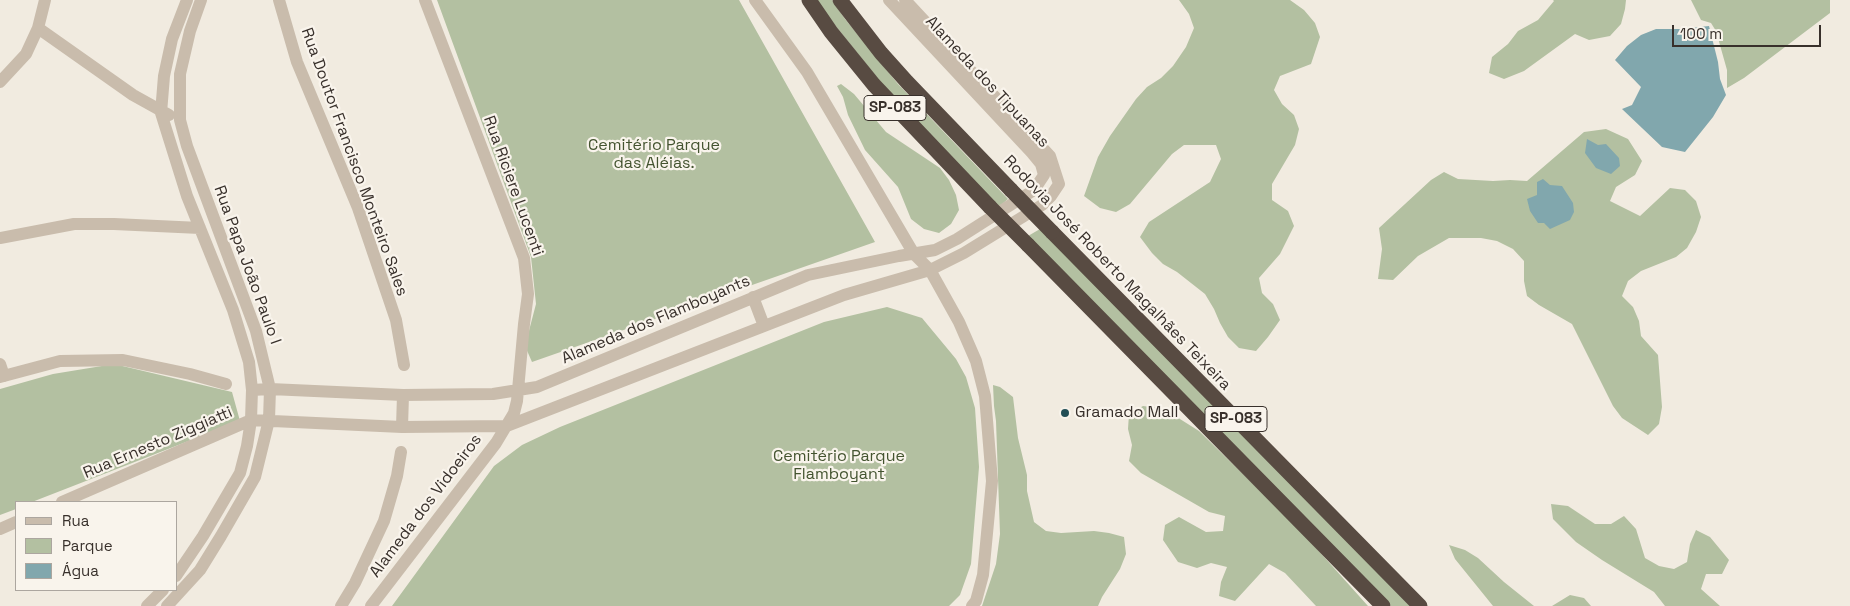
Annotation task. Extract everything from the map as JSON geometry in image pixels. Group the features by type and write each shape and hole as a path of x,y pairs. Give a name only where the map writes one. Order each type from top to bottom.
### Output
{"highway":[{"name":"SP-083","path":"809,0 831,32 874,85 990,208 1383,606"},
{"name":"Rodovia José Roberto Magalhães Teixeira","path":"840,0 881,53 907,82 1420,606"}],"street":[{"path":"0,82 26,54 38,28 45,0"},
{"name":"Rua Papa João Paulo I","path":"178,573 203,536 240,472 251,420 252,390 248,362 233,310 187,196 162,113 164,76 172,38 187,0"},
{"name":"Rua Papa João Paulo I","path":"167,606 200,570 255,477 269,420 270,389 256,331 187,146 180,120 180,74 190,31 202,0"},
{"name":"Rua Doutor Francisco Monteiro Sales","path":"279,0 297,62 358,208 396,320 404,365"},
{"name":"Rua Riciere Lucenti","path":"425,0 524,258 528,294 517,401 514,413 507,426"},
{"path":"755,0 807,72 914,254 930,270 959,322 976,361 985,396 992,481 983,575 976,601 972,606"},
{"name":"Alameda dos Tipuanas","path":"889,0 963,72 1013,125 1050,156 1059,184"},
{"name":"Alameda dos Tipuanas","path":"905,0 963,72"},
{"path":"38,28 133,95 162,113 180,120"},
{"name":"Alameda dos Tipuanas","path":"1013,125 1041,164 1044,175 1034,190"},
{"path":"269,420 402,427 507,426 844,295 930,270 964,253 1042,205 1059,184 1044,175"},
{"name":"Alameda dos Flamboyants","path":"252,390 270,389 403,395 493,394 517,391 552,381 808,275 935,250 957,240 1034,190"},
{"path":"0,238 74,224 200,228"},
{"path":"753,297 764,326"},
{"path":"1,372 60,362 123,360 190,374 226,384"},
{"path":"402,427 403,395"},
{"name":"Rua Ernesto Ziggiatti","path":"64,501 251,420 269,420"},
{"name":"Alameda dos Vidoeiros","path":"371,606 507,426"},
{"path":"341,606 356,583 384,521 397,476 401,452"},
{"path":"0,529 15,522"},
{"path":"147,606 162,591"}],"green space":[{"name":"Cemitério Parque das Aléias.","path":"437,0 739,0 875,242 532,362 525,346 536,304 531,257"},
{"path":"815,0 832,0 845,19 898,84 1008,199 999,207 890,94"},
{"path":"1179,0 1290,0 1304,10 1315,23 1320,37 1311,64 1280,76 1274,90 1282,104 1294,115 1299,129 1295,145 1272,184 1272,200 1288,211 1294,226 1280,254 1259,278 1262,293 1273,304 1280,320 1256,351 1239,348 1228,337 1205,294 1177,272 1163,264 1140,237 1149,222 1210,182 1221,159 1216,145 1184,145 1172,154 1130,204 1116,212 1100,208 1084,196 1098,157 1110,136 1136,99 1147,87 1161,78 1173,66 1186,47 1194,28 1189,14"},
{"path":"1553,0 1626,0 1621,24 1610,36 1589,40 1575,34 1524,71 1504,79 1489,73 1492,57 1508,44 1518,31 1538,20"},
{"path":"1691,0 1830,0 1830,13 1744,78 1727,88 1727,70 1716,31 1711,23 1701,20"},
{"path":"841,84 854,94 886,132 940,168 949,180 956,195 959,210 951,224 939,233 924,229 911,219 898,187 865,150 848,115 843,97 837,86"},
{"path":"1606,129 1628,139 1642,161 1635,175 1616,187 1610,201 1640,216 1670,188 1685,190 1696,201 1701,217 1696,232 1687,248 1676,257 1641,271 1628,281 1622,296 1633,307 1639,321 1641,336 1658,355 1662,407 1659,424 1648,435 1622,418 1613,406 1572,324 1527,296 1524,281 1524,261 1513,249 1497,241 1481,238 1449,238 1418,256 1393,280 1378,279 1382,249 1379,228 1431,180 1444,172 1458,179 1527,181 1584,132"},
{"path":"1040,229 1412,606 1391,606 1028,236"},
{"name":"Cemitério Parque Flamboyant","path":"887,307 922,318 956,359 966,377 975,408 979,467 971,564 960,595 949,606 392,606 494,466 522,445 560,427 824,322"},
{"path":"114,364 232,392 240,421 35,501 15,501 15,509 0,515 0,389 53,374"},
{"path":"993,385 1000,387 1013,397 1018,438 1027,475 1027,491 1034,522 1046,531 1061,533 1094,531 1124,537 1126,554 1120,569 1098,606 982,606 996,564 1000,534"},
{"path":"1143,406 1158,408 1172,414 1199,431 1299,529 1368,606 1316,606 1285,573 1269,564 1235,601 1219,596 1221,582 1227,567 1211,563 1197,568 1178,562 1163,540 1165,525 1179,517 1206,532 1223,531 1225,516 1209,512 1141,473 1129,461 1132,445 1128,429 1129,414"},
{"path":"1551,504 1568,506 1595,524 1611,524 1624,516 1636,529 1645,558 1659,566 1674,569 1687,562 1690,544 1696,530 1710,537 1729,560 1722,574 1706,574 1701,589 1720,606 1665,606 1654,592 1576,542 1553,519"},
{"path":"1449,545 1465,550 1478,558 1534,606 1493,606 1455,559"},
{"path":"1570,595 1584,598 1591,606 1552,606"}],"water":[{"path":"1709,26 1720,79 1726,95 1713,117 1685,152 1662,147 1622,109 1632,105 1641,87 1615,60 1627,46 1641,35 1656,29"},
{"path":"1587,139 1598,145 1606,144 1619,158 1620,166 1611,174 1596,168 1585,153"},
{"path":"1543,179 1550,185 1562,186 1573,203 1574,212 1570,220 1550,229 1544,223 1538,223 1530,211 1527,199 1537,195 1537,182"}],"place":[{"name":"Gramado Mall","path":"1065,413"}]}
